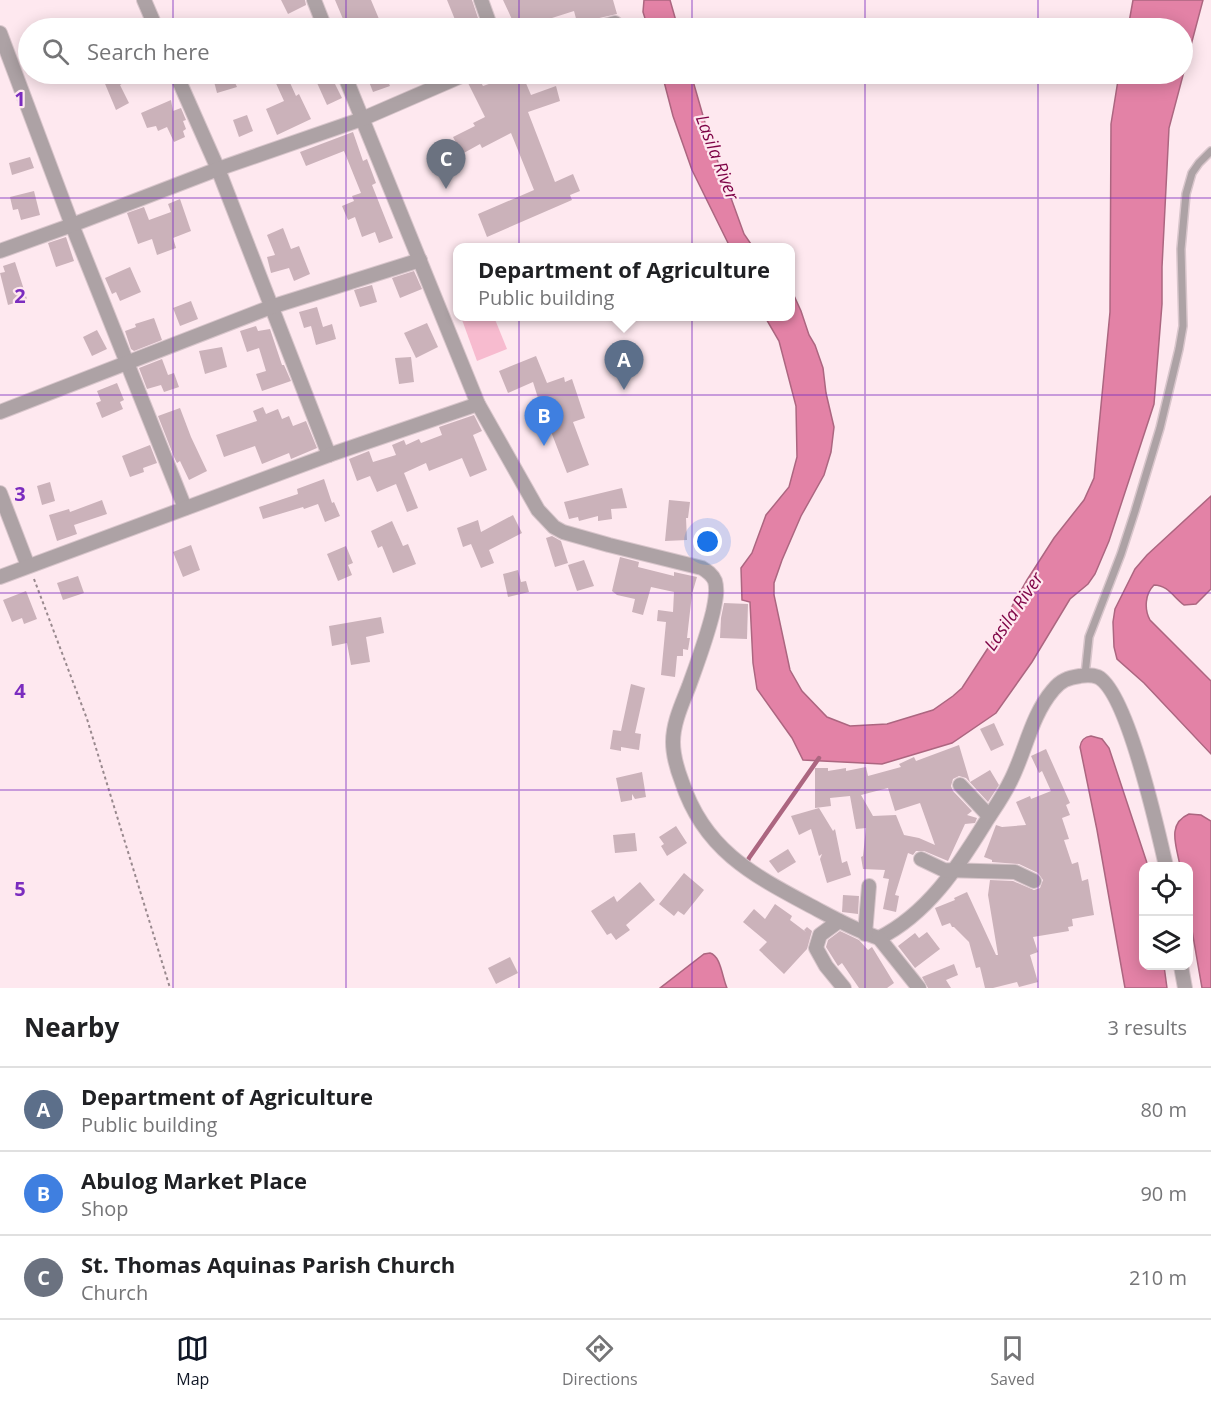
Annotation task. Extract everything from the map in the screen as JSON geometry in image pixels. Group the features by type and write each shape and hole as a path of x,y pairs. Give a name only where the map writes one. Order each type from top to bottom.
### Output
{"street":[{"path":"144,0 152,18"},
{"path":"314,0 321,18"},
{"path":"481,0 487,18"},
{"path":"0,33 18,81"},
{"path":"19,84 72,225 185,508"},
{"path":"180,84 218,169 329,455"},
{"path":"348,84 478,404 538,510 554,528 609,545 702,568 713,577 716,597 708,632 678,716 673,740 677,767 686,795 705,828 719,847 739,864 780,890 838,921 879,938 919,988"},
{"path":"0,251 218,169 362,119 443,84"},
{"path":"0,411 272,306 420,261"},
{"path":"0,577 329,455 478,404"},
{"path":"0,493 28,566"},
{"path":"879,938 913,915 954,871 1011,781 1035,719 1044,703 1054,688 1066,678 1096,676 1105,683 1119,702 1149,799 1165,862"},
{"path":"960,785 989,816"},
{"path":"921,859 944,870 1015,872 1034,881"},
{"path":"865,934 869,886"},
{"path":"838,921 820,935 816,948 826,966 844,988"},
{"path":"1182,970 1185,988"}],"lane":[{"path":"1085,675 1089,637 1135,511 1160,428 1179,349 1183,326 1181,249 1186,194 1192,172 1211,151"}],"path":[{"path":"28,566 87,719 170,988"}],"shaded area":[{"path":"462,321 496,321 507,349 477,361"}],"water":[{"path":"644,0 670,0 675,18 645,18"},
{"path":"1133,0 1203,0 1193,38 1193,18 1130,18"},
{"path":"665,84 694,84 710,140 744,234 750,243 728,243 692,170"},
{"name":"Lasila River","path":"1117,84 1181,84 1169,128 1162,304 1154,404 1109,541 1095,574 1088,584 1070,599 1032,662 996,713 952,743 882,764 803,760 792,738 757,689 753,663 750,602 742,600 741,568 752,553 766,515 789,487 797,457 796,406 779,341 767,321 795,321 795,298 823,368 834,427 831,452 824,475 801,516 774,583 774,595 790,670 802,691 827,717 850,726 887,724 933,710 962,688 1054,538 1084,500 1094,478 1110,312 1111,124"},
{"path":"1211,496 1211,589 1196,604 1184,605 1167,589 1154,585 1147,597 1146,606 1150,620 1211,681 1211,754 1144,683 1117,659 1113,622 1115,609 1135,569"},
{"path":"1086,737 1102,739 1109,748 1147,862 1139,862 1139,970 1165,970 1167,988 1125,988 1080,747"},
{"path":"1189,814 1201,815 1211,821 1211,988 1202,988 1193,936 1193,862 1179,862 1175,844 1175,830 1182,818"},
{"path":"710,953 719,962 727,988 660,988 704,954"}],"building":[{"path":"281,0 305,0 306,5 288,14"},
{"path":"335,0 371,0 379,18 343,18"},
{"path":"447,0 472,0 478,18 454,18"},
{"path":"503,0 613,0 617,14 599,18 576,18 574,11 552,18 511,18"},
{"path":"105,84 122,84 120,85 129,103 116,110"},
{"path":"215,84 236,84 237,87 217,93"},
{"path":"276,84 291,84 296,96 299,94 311,119 277,135 266,109 284,101"},
{"path":"318,84 335,84 342,98 327,105"},
{"path":"370,84 389,84 390,86 373,92"},
{"path":"468,84 482,84 483,86 526,84 531,95 556,86 560,101 528,112 555,182 573,174 580,191 570,195 572,200 487,237 478,214 534,190 511,133 482,148 480,144 462,154 453,137 475,126 473,123 485,117"},
{"path":"171,100 173,111 181,108 186,120 183,121 186,129 183,131 185,137 174,142 167,127 158,131 156,126 147,128 141,113"},
{"path":"247,115 253,131 239,137 233,120"},
{"path":"353,132 363,161 367,159 376,183 372,185 393,238 379,243 375,232 362,237 355,217 348,220 342,206 354,201 352,196 361,193 344,151 306,166 300,152"},
{"path":"30,157 34,168 12,175 9,163"},
{"path":"34,191 40,215 21,220 18,209 13,210 10,197"},
{"path":"180,199 191,231 173,238 176,248 157,255 152,239 138,244 127,213 144,207 149,220 171,212 168,204"},
{"path":"283,228 291,249 299,246 310,274 294,281 289,268 271,273 267,257 275,255 267,235"},
{"path":"66,237 74,261 56,267 48,243"},
{"path":"15,262 27,299 8,305 0,273 5,272 3,266"},
{"path":"130,267 141,292 120,301 116,292 112,294 105,278"},
{"path":"414,271 422,289 400,298 392,278"},
{"path":"372,285 377,302 360,307 354,290"},
{"path":"191,301 198,319 180,326 173,308"},
{"path":"317,307 323,327 332,324 336,339 316,345 311,326 304,328 299,312"},
{"path":"154,318 162,340 134,351 131,349 125,331 136,327 135,324"},
{"path":"427,323 438,347 416,358 404,333"},
{"path":"256,326 258,331 270,329 282,365 291,381 262,391 256,374 266,371 259,348 247,352 240,331"},
{"path":"97,330 107,349 92,356 83,337"},
{"path":"222,347 227,367 205,374 199,351"},
{"path":"536,356 547,383 564,377 565,382 572,379 585,418 573,422 589,465 567,473 550,429 548,430 533,382 508,393 499,371"},
{"path":"411,357 414,382 399,384 395,358"},
{"path":"162,359 168,375 174,373 179,387 164,392 161,385 147,389 139,368"},
{"path":"117,383 124,400 120,402 123,409 102,418 96,403 101,401 97,391"},
{"path":"263,407 266,414 278,409 282,419 289,416 293,426 306,421 317,448 291,459 289,453 262,464 255,446 224,457 216,435 257,421 253,411"},
{"path":"180,408 207,471 189,480 180,461 177,463 174,457 158,416"},
{"path":"474,415 482,431 473,435 487,470 470,477 462,458 429,471 426,463 404,473 418,508 407,512 396,484 377,492 370,476 357,481 349,459 369,451 373,462 396,455 392,445 404,440 406,445 419,439 421,443 442,435 439,427"},
{"path":"150,445 157,463 143,468 144,472 130,477 122,456"},
{"path":"324,479 332,503 334,502 340,516 325,522 318,504 263,519 259,507 298,494 297,489"},
{"path":"50,482 55,501 42,505 37,486"},
{"path":"622,488 627,508 611,509 612,519 598,521 598,516 579,521 578,517 569,519 564,502"},
{"path":"102,500 107,514 74,525 77,534 57,541 49,515 69,509 70,512"},
{"path":"669,500 690,502 688,518 686,518 687,540 665,541"},
{"path":"513,515 522,533 489,550 494,563 481,568 471,544 463,547 457,528 478,520 481,532"},
{"path":"392,521 403,546 408,544 416,564 393,573 382,546 378,548 371,531"},
{"path":"552,536 561,541 568,563 555,567 546,538"},
{"path":"191,545 200,570 183,577 173,552"},
{"path":"346,546 353,563 348,565 352,575 338,581 327,554"},
{"path":"620,557 639,562 638,567 674,576 674,572 697,577 692,594 687,638 690,638 688,650 683,649 683,656 677,656 675,677 661,675 666,622 657,621 658,610 673,612 674,592 651,587 643,615 632,612 635,599 617,595 612,591"},
{"path":"584,560 594,586 577,591 568,565"},
{"path":"518,570 521,582 526,581 529,592 508,597 503,574"},
{"path":"78,576 84,593 63,600 57,583"},
{"path":"26,591 37,619 24,624 22,618 12,622 3,600"},
{"path":"724,603 748,604 747,639 720,638"},
{"path":"381,617 384,633 366,637 370,662 351,665 347,643 332,646 329,626"},
{"path":"631,684 645,688 635,733 641,734 639,750 621,747 621,751 610,749 613,730 621,731"},
{"path":"994,723 1004,745 991,751 980,729"},
{"path":"959,745 970,782 990,770 999,785 988,802 966,778 959,776 953,779 951,786 953,791 972,811 967,815 977,818 975,823 965,824 948,861 924,851 916,851 913,855 908,853 895,895 899,896 896,912 883,909 889,879 883,878 885,870 863,869 861,857 863,856 866,828 856,829 850,796 830,798 831,806 815,808 815,768 828,768 828,771 846,768 846,771 866,767 868,776 901,767 899,764 914,757 916,761","holes":["888,788 895,811 920,803 935,845 904,835 896,815 873,816 861,795"]},
{"path":"1046,749 1070,803 1066,805 1070,815 1062,818 1069,839 1064,840 1072,864 1078,862 1082,881 1088,879 1094,915 1072,919 1073,926 1068,927 1069,931 1033,937 1038,952 1030,955 1038,982 1019,987 1017,982 985,988 980,967 976,968 969,942 950,923 942,926 935,908 967,892 998,955 988,895 990,880 1013,881 1034,890 1040,888 1043,880 1038,873 1019,864 992,862 984,857 996,825 1002,827 1026,825 1016,802 1051,791 1042,771 1039,773 1031,756"},
{"path":"642,772 646,797 635,799 632,794 632,800 621,802 616,778"},
{"path":"819,808 833,831 835,829 842,863 847,861 851,875 827,883 820,859 822,854 819,856 811,829 799,835 791,816"},
{"path":"676,826 687,843 667,856 661,846 664,844 659,837"},
{"path":"635,833 637,851 615,853 613,835"},
{"path":"788,849 796,862 778,873 769,861"},
{"path":"684,873 704,890 684,915 678,911 674,916 659,904"},
{"path":"640,882 655,900 626,925 630,930 616,940 611,933 607,935 591,911 614,896 617,902"},
{"path":"843,895 859,896 858,914 842,912"},
{"path":"775,904 792,916 790,920 806,932 804,930 807,927 812,931 807,949 784,974 759,950 767,942 743,922 754,909 765,919"},
{"path":"840,931 859,940 868,950 872,947 894,983 887,988 859,988 842,963 838,966 826,947 828,940"},
{"path":"927,932 940,949 915,968 898,946 915,933 919,938"},
{"path":"510,957 518,973 496,984 488,968"},
{"path":"954,964 958,975 946,980 951,988 928,988 922,977"}],"waterway":[{"path":"746,865 819,758"}],"place":[{"name":"St. Thomas Aquinas Parish Church","path":"446,189"},
{"name":"Department of Agriculture","path":"624,390"},
{"name":"Abulog Market Place","path":"544,446"}]}
